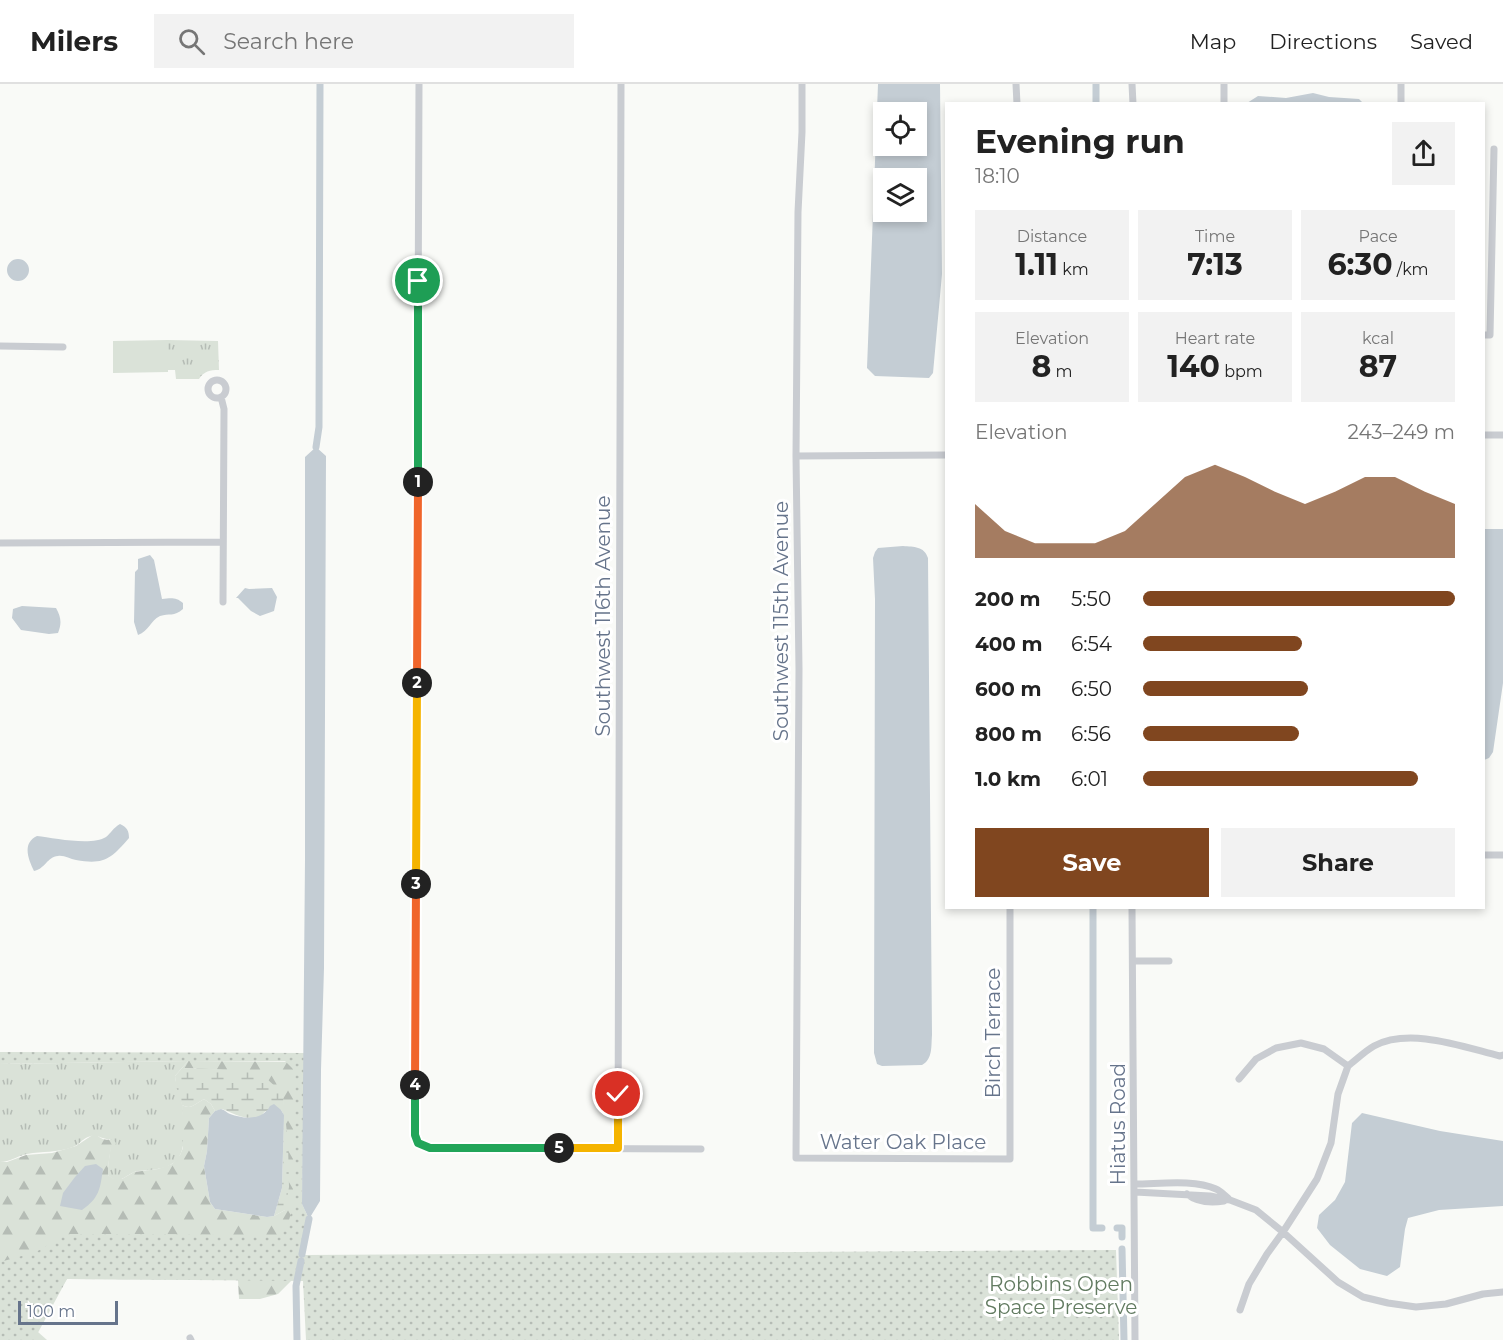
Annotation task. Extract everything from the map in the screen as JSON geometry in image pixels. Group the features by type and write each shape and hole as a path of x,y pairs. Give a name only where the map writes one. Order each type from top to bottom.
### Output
{"street":[{"path":"419,84 415,1135 418,1143 430,1148 701,1149"},
{"name":"Southwest 116th Avenue","path":"618,1148 621,84"},
{"name":"Southwest 115th Avenue","path":"796,1158 799,728 796,456 798,212 802,84"},
{"path":"1016,84 1017,102"},
{"path":"1132,84 1133,102"},
{"path":"1224,84 1224,102"},
{"path":"1401,84 1401,102"},
{"path":"1485,335 1490,335 1494,149"},
{"path":"0,346 63,347"},
{"path":"221,397 224,409 223,602"},
{"path":"1485,435 1503,435"},
{"path":"796,456 945,455"},
{"path":"0,543 222,542"},
{"path":"1485,855 1503,855"},
{"name":"Birch Terrace","path":"1010,909 1010,1159"},
{"name":"Hiatus Road","path":"1132,909 1135,1340"},
{"path":"1134,961 1169,961"},
{"path":"1240,1310 1249,1284 1317,1179 1331,1143 1338,1094 1348,1066 1374,1046 1400,1038 1423,1038 1503,1055"},
{"path":"1239,1079 1256,1059 1276,1048 1301,1043 1324,1049 1348,1066"},
{"name":"Water Oak Place","path":"796,1158 1010,1159"},
{"path":"1135,1188 1184,1184 1205,1185 1218,1190 1230,1200"},
{"path":"1135,1188 1230,1200 1256,1210 1338,1282 1363,1297 1416,1307 1446,1304 1483,1294 1503,1292"}],"green space":[{"path":"168,340 218,341 219,370 203,374 199,379 176,379 175,370 168,370"},
{"path":"168,340 168,372 113,373 113,341"},
{"name":"Robbins Open Space Preserve","path":"0,1052 304,1053 302,1204 309,1219 302,1254 304,1255 1116,1250 1119,1340 306,1340 303,1281 67,1279 34,1340 0,1340 0,1262 36,1252 67,1234 280,1236 288,1223 293,1207 294,1079 293,1069 285,1061 0,1064"},
{"path":"188,1061 175,1076 182,1106 184,1141 179,1157 170,1165 134,1172 116,1180 108,1175 110,1139 94,1136 67,1149 27,1154 0,1162 0,1064"},
{"path":"188,1061 304,1062 302,1204 304,1217 292,1280 278,1294 260,1299 239,1299 238,1280 67,1279 38,1323 38,1332 47,1340 0,1340 0,1162 7,1162 26,1155 52,1153 76,1146 94,1134 116,1143 111,1147 108,1167 108,1175 114,1179 122,1179 134,1172 158,1169 172,1164 183,1148 182,1105 191,1107 204,1099 215,1111 209,1118 204,1166 210,1202 215,1209 267,1217 285,1210 283,1097 223,1070 182,1068"},
{"path":"182,1068 237,1070 257,1074 277,1088 283,1097 288,1142 289,1187 285,1210 274,1216 282,1188 284,1115 281,1110 266,1111 260,1116 248,1118 222,1109 215,1111 204,1099 193,1106 182,1105 175,1076"}],"shaded area":[{"path":"878,84 940,84 942,274 933,373 929,378 875,376 867,368 873,213 873,222 927,222 927,168 875,168 875,156 927,156 927,102 877,102"},
{"path":"1313,93 1329,97 1359,99 1362,102 1249,102 1258,96 1286,98"},
{"path":"18,259 26,262 29,270 26,278 18,281 10,278 7,270 10,262"},
{"path":"316,447 326,456 324,968 320,1201 309,1219 302,1204 305,457"},
{"path":"1485,529 1503,529 1503,683 1493,752 1485,760"},
{"path":"903,546 921,549 928,558 932,1035 930,1056 922,1065 882,1066 877,1064 874,1053 875,599 873,558 878,548"},
{"path":"150,555 154,560 162,599 178,600 183,603 183,609 174,614 160,616 138,635 134,622 135,572 138,569 138,559"},
{"path":"245,588 272,588 277,597 274,611 260,616 251,611 236,598"},
{"path":"22,606 56,608 60,620 58,633 21,630 12,618 13,609"},
{"path":"120,824 127,829 129,838 112,856 94,862 58,856 51,858 41,868 34,871 28,856 28,847 32,839 37,836 72,841 100,840"},
{"path":"274,1104 284,1115 282,1188 274,1216 267,1217 215,1209 210,1202 204,1166 209,1118 215,1111 221,1109 241,1117 258,1116"},
{"path":"1362,1113 1440,1131 1503,1141 1503,1206 1439,1210 1408,1218 1400,1267 1387,1276 1360,1269 1330,1245 1317,1228 1319,1215 1335,1200 1345,1182 1352,1123"},
{"path":"96,1164 103,1169 100,1188 92,1201 82,1210 60,1206 63,1193 75,1177 85,1166"}],"waterway":[{"path":"316,447 319,427 320,84"},
{"path":"1096,84 1096,102"},
{"path":"1093,909 1093,1228 1102,1228"},
{"path":"302,1254 309,1219"},
{"path":"1117,1228 1122,1228 1122,1237"},
{"path":"1122,1249 1124,1340"},
{"path":"297,1340 296,1286 301,1261"}],"route":[{"path":"418,281 415,1135 418,1143 430,1148 618,1148 618,1094"}]}
